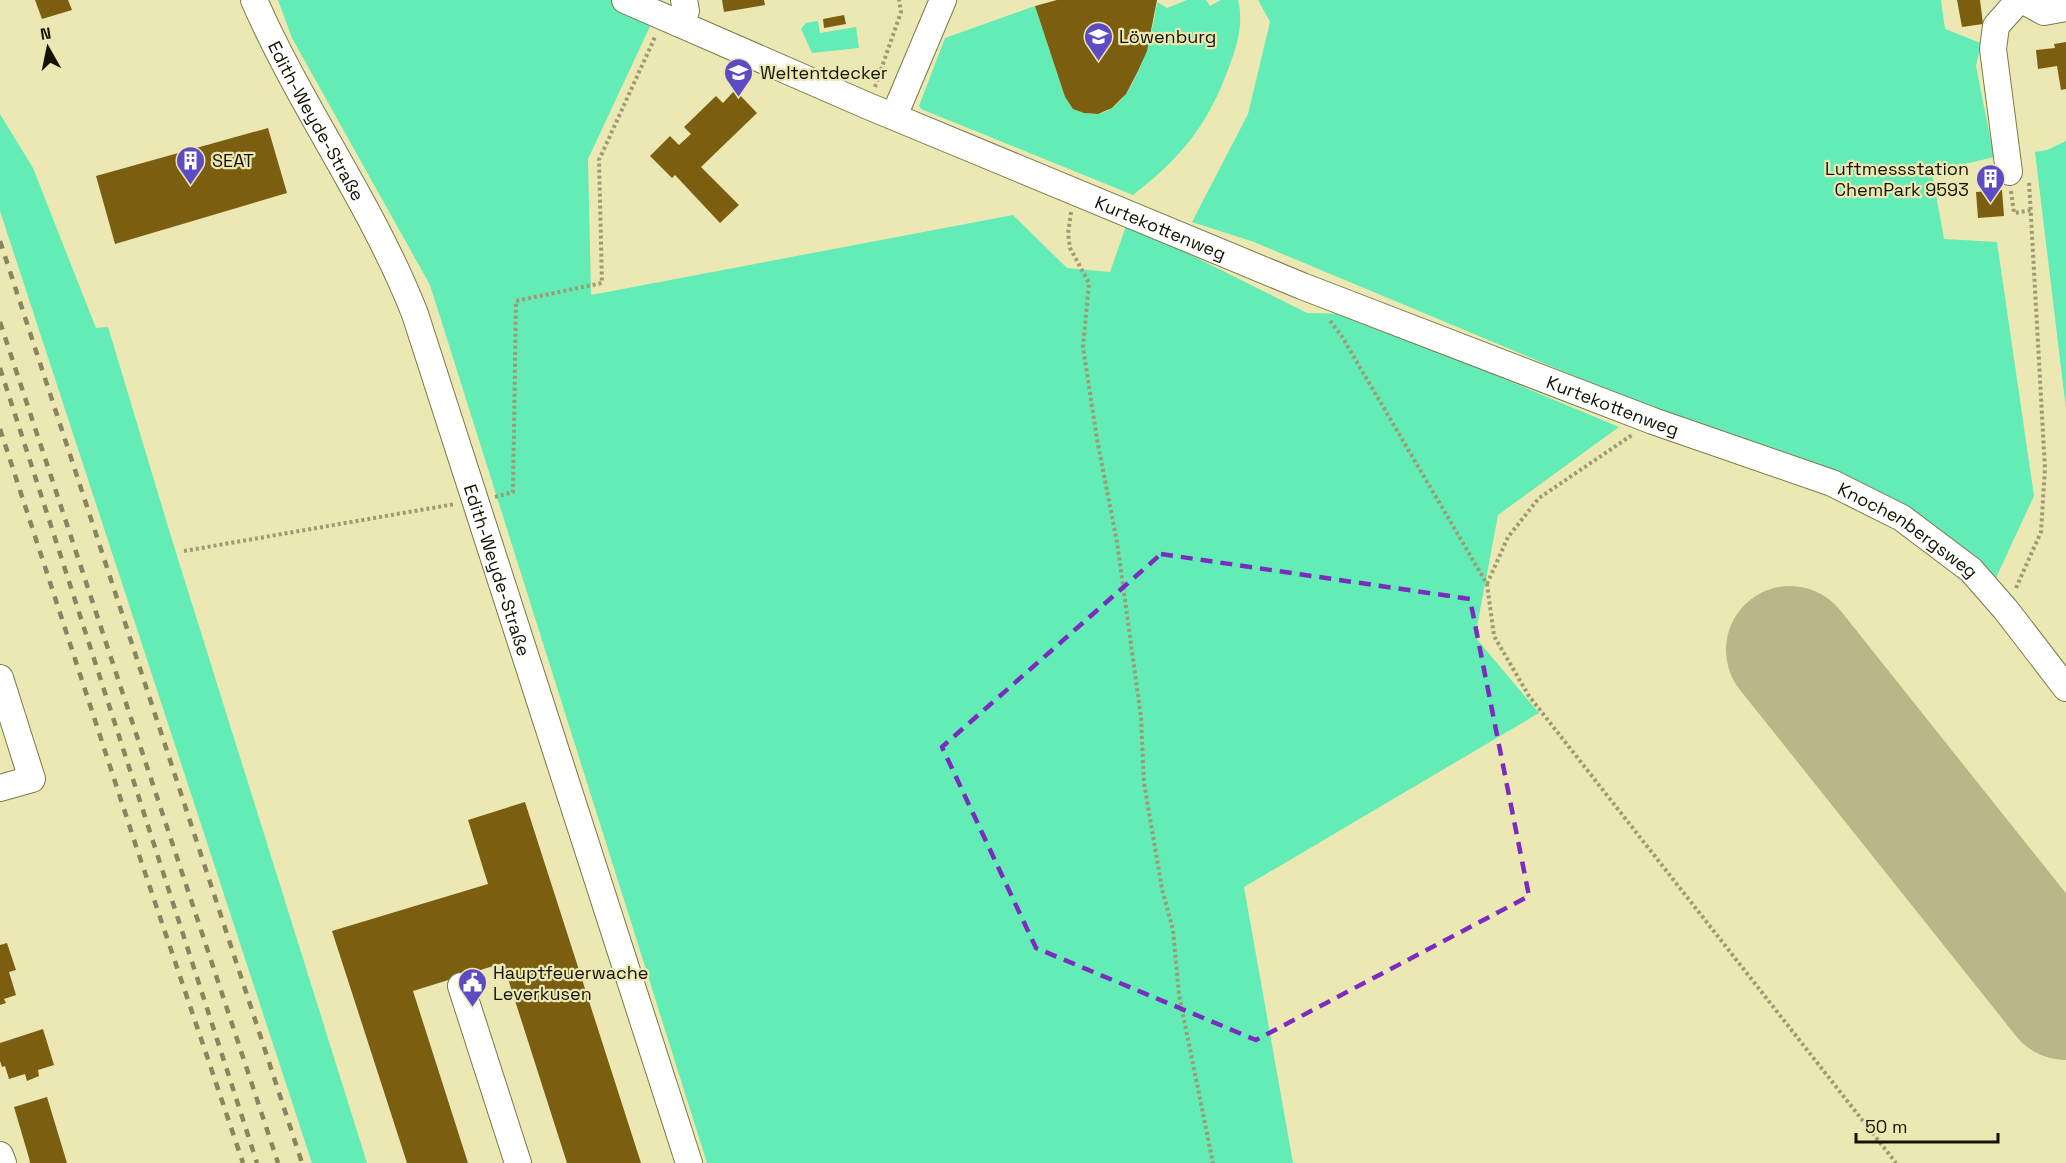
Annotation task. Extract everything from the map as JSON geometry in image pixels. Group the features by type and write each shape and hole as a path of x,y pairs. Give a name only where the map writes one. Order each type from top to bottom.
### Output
{"street":[{"name":"Edith-Weyde-Straße","path":"254,0 275,48 405,289 473,501 522,642 689,1163"},
{"name":"Kurtekottenweg","path":"625,0 676,14 868,106 1302,286 1702,438"},
{"path":"894,116 943,0"},
{"path":"2018,172 1993,49 1996,26 2020,0 2044,12 2066,8"},
{"name":"Knochenbergsweg","path":"1702,438 1832,483 1902,518 1971,570 2006,610 2066,688"},
{"path":"0,678 32,778 0,788"},
{"path":"461,986 518,1163"},
{"path":"0,1155 3,1163"}],"path":[{"path":"868,106 901,12 899,0"},
{"path":"184,550 473,501 513,492 516,301 602,283 598,160 676,14"},
{"path":"2018,172 2014,213 2033,210"},
{"path":"2006,610 2041,532 2045,470 2033,210 2018,172"},
{"path":"1074,190 1068,234 1070,248 1089,283 1083,347 1096,439 1120,564 1141,717 1144,783 1162,889 1173,930 1179,995 1213,1163"},
{"path":"1328,319 1341,335 1487,584 1494,636 1529,696 1896,1163"},
{"path":"1487,584 1508,537 1539,498 1653,421"}],"highlighted area":[{"path":"1161,554 1470,599 1529,896 1256,1040 1036,948 942,747"}],"green space":[{"path":"278,0 613,0 654,18 588,159 591,295 1013,215 1067,268 1110,272 1127,223 1307,313 1349,314 1619,427 1498,515 1475,637 1539,713 1244,887 1293,1163 707,1163 430,285 292,38"},
{"path":"1187,0 1206,0 1210,6 1221,0 1238,0 1240,26 1237,43 1221,88 1202,123 1179,154 1133,195 921,109 919,106 945,38 1035,6 1065,97 1074,108 1081,112 1095,114 1109,110 1121,100 1139,69 1146,51 1157,2 1167,8"},
{"path":"1258,0 1941,0 1945,29 1981,43 1976,66 1994,157 1932,172 1944,239 1997,242 2034,496 1995,580 1897,504 1646,406 1254,242 1192,222 1248,114 1270,22"},
{"path":"818,21 820,33 856,27 859,48 812,53 801,29 806,23"},
{"path":"0,114 33,168 96,328 108,327 173,543 367,1163 312,1163 0,211"},
{"path":"2066,141 2066,409 2035,152 2047,150"}],"building":[{"path":"35,0 68,0 72,10 42,19"},
{"path":"722,0 764,0 765,5 724,12"},
{"name":"Löwenburg","path":"1057,0 1157,0 1147,51 1126,94 1112,108 1098,114 1084,113 1073,109 1065,97 1035,6"},
{"path":"1957,0 1980,0 1983,24 1962,27"},
{"path":"844,15 846,24 824,28 823,19"},
{"path":"2066,42 2066,89 2061,90 2057,66 2038,69 2036,50 2055,48 2054,44"},
{"path":"735,90 757,113 701,167 739,205 720,223 675,175 672,178 650,156 670,136 679,145 691,134 684,127 716,96 723,103"},
{"name":"SEAT","path":"268,128 287,193 115,244 96,176"},
{"name":"Luftmessstation ChemPark 9593","path":"2002,190 2004,216 1978,218 1976,192"},
{"path":"525,802 641,1163 567,1163 503,963 413,991 468,1163 407,1163 332,931 488,884 468,820"},
{"path":"7,943 16,970 9,972 16,995 4,999 6,1003 0,1005 0,945"},
{"path":"43,1029 54,1065 38,1070 39,1076 27,1081 25,1074 9,1079 5,1066 2,1067 0,1061 0,1043"},
{"path":"47,1097 67,1163 30,1163 14,1107"}],"runway":[{"path":"1790,650 2066,996"}],"railway":[{"path":"0,241 302,1163"},
{"path":"0,322 278,1163"},
{"path":"0,368 257,1163"},
{"path":"0,429 136,846 243,1163"}],"place":[{"name":"Löwenburg","path":"1098,62"},
{"name":"Weltentdecker","path":"739,98"},
{"name":"SEAT","path":"191,186"},
{"name":"Luftmessstation ChemPark 9593","path":"1990,204"},
{"name":"Hauptfeuerwache Leverkusen","path":"472,1008"}]}
